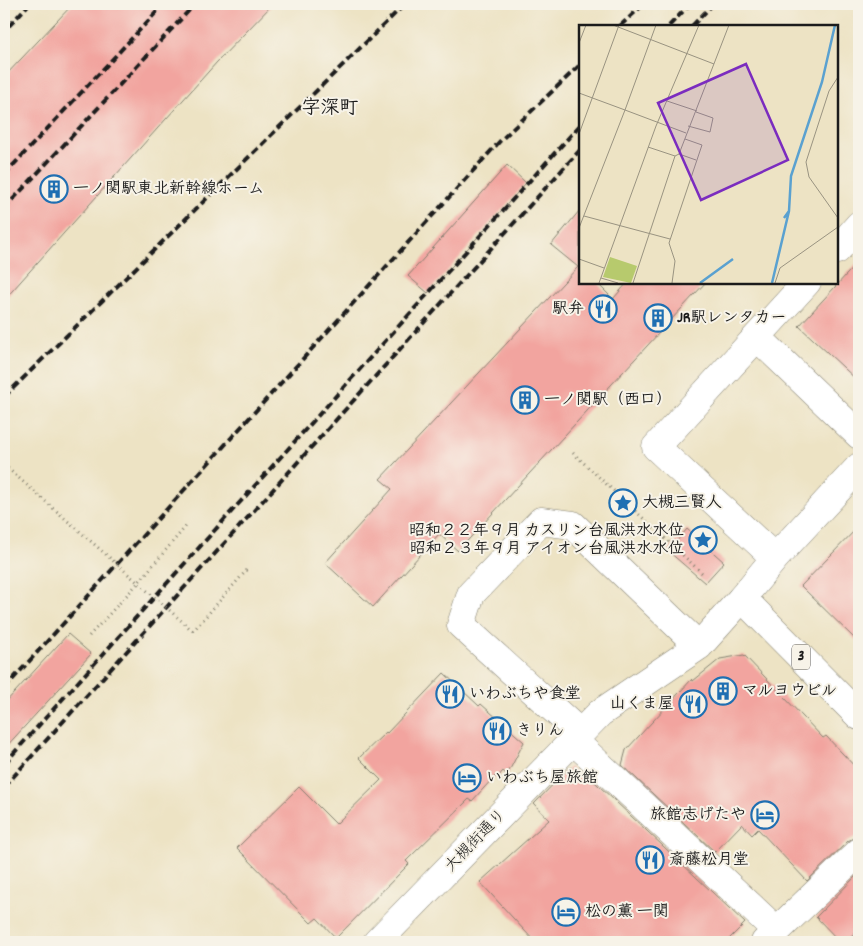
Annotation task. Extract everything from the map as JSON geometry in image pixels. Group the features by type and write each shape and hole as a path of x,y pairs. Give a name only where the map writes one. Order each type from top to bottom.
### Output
{"street":[{"path":"838,249 859,225"},
{"path":"775,558 656,447 805,284"},
{"path":"757,337 859,434"},
{"name":"大槻街通り","path":"378,942 600,713 699,646 775,558 859,466"},
{"path":"699,646 573,525 541,521 471,594 461,625 577,737 771,937 859,852"},
{"name":"3","path":"742,598 859,716"}],"path":[{"path":"573,453 702,573"},
{"path":"4,465 193,632 248,570"},
{"path":"89,636 138,583 187,525"}],"building":[{"name":"一ノ関駅東北新幹線ホーム","path":"73,4 273,4 217,62 4,300 4,77"},
{"path":"507,165 526,183 428,293 408,276"},
{"name":"一ノ関駅（西口）","path":"579,211 579,284 598,284 613,299 626,284 704,284 458,551 439,534 373,607 325,563 392,489 380,479 578,267 551,245"},
{"path":"859,261 859,382 799,326"},
{"path":"859,526 859,643 801,586"},
{"path":"687,529 724,562 705,583 668,551"},
{"path":"68,634 91,654 4,749 4,704"},
{"path":"744,655 823,738 826,736 859,771 859,837 848,841 807,881 758,829 752,835 742,824 715,852 622,765 626,750 692,679 693,681 720,659"},
{"path":"444,673 479,706 481,704 524,742 507,775 503,771 497,778 495,776 472,801 469,799 406,861 409,864 336,938 317,918 311,923 237,848 299,787 336,824 381,780 359,758 387,733"},
{"path":"570,767 577,775 582,770 745,923 726,942 535,942 480,882 549,820 534,804"},
{"path":"859,873 859,930 845,942 840,942 816,917"}],"railway":[{"path":"9,26 29,4"},
{"path":"4,175 164,4"},
{"path":"4,209 195,4"},
{"path":"4,397 405,4"},
{"path":"621,25 644,4"},
{"path":"670,25 690,4"},
{"path":"693,25 713,4"},
{"path":"4,689 500,141 579,66"},
{"path":"4,764 579,126"},
{"path":"4,787 579,151"}],"place":[{"name":"一ノ関駅東北新幹線ホーム","path":"54,189"},
{"name":"駅弁","path":"603,309"},
{"name":"JR駅レンタカー","path":"658,318"},
{"name":"一ノ関駅（西口）","path":"525,400"},
{"name":"大槻三賢人","path":"623,503"},
{"name":"昭和２２年９月 カスリン台風洪水水位 昭和２３年９月 アイオン台風洪水水位","path":"703,540"},
{"name":"マルヨウビル","path":"723,691"},
{"name":"いわぶちや食堂","path":"450,694"},
{"name":"山くま屋","path":"693,704"},
{"name":"きりん","path":"497,731"},
{"name":"いわぶち屋旅館","path":"467,778"},
{"name":"旅館志げたや","path":"765,815"},
{"name":"斎藤松月堂","path":"650,860"},
{"name":"松の薫 一関","path":"566,912"}],"district":[{"name":"字深町","path":"330,109"}]}
